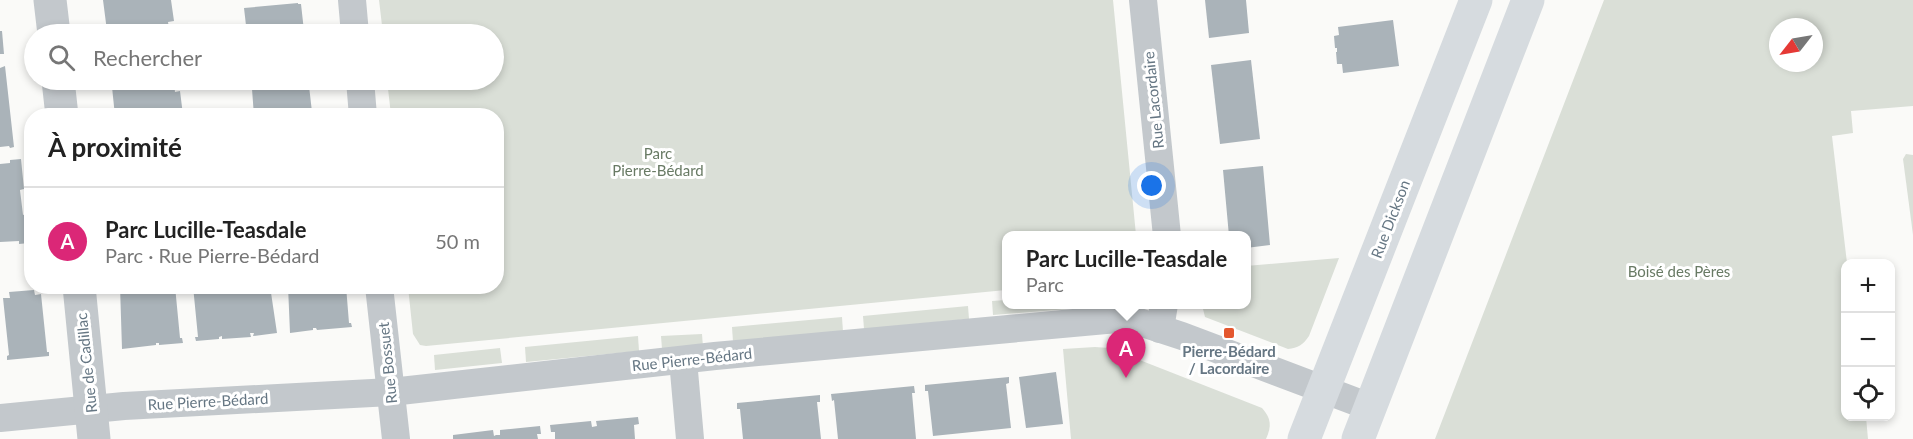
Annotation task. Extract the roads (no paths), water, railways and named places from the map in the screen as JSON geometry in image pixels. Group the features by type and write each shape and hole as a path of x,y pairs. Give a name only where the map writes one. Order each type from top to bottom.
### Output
{"main road":[{"name":"Rue Dickson","path":"1304,439 1476,0"},
{"path":"1358,439 1528,0"}],"street":[{"path":"51,0 53,24"},
{"path":"352,0 354,24"},
{"name":"Rue Lacordaire","path":"1143,0 1166,231"},
{"path":"59,90 61,108"},
{"path":"361,90 362,108"},
{"name":"Rue de Cadillac","path":"80,294 92,424"},
{"name":"Rue Bossuet","path":"380,294 396,439"},
{"name":"Rue Pierre-Bédard","path":"0,418 92,424 683,360 1162,316 1323,390 1370,407"},
{"path":"683,360 690,439"}],"place":[{"name":"Pierre-Bédard / Lacordaire","path":"1229,333"},
{"name":"Parc Lucille-Teasdale","path":"1126,378"}],"park label":[{"name":"Parc Pierre-Bédard","path":"658,162"},
{"name":"Boisé des Pères","path":"1679,271"}]}
